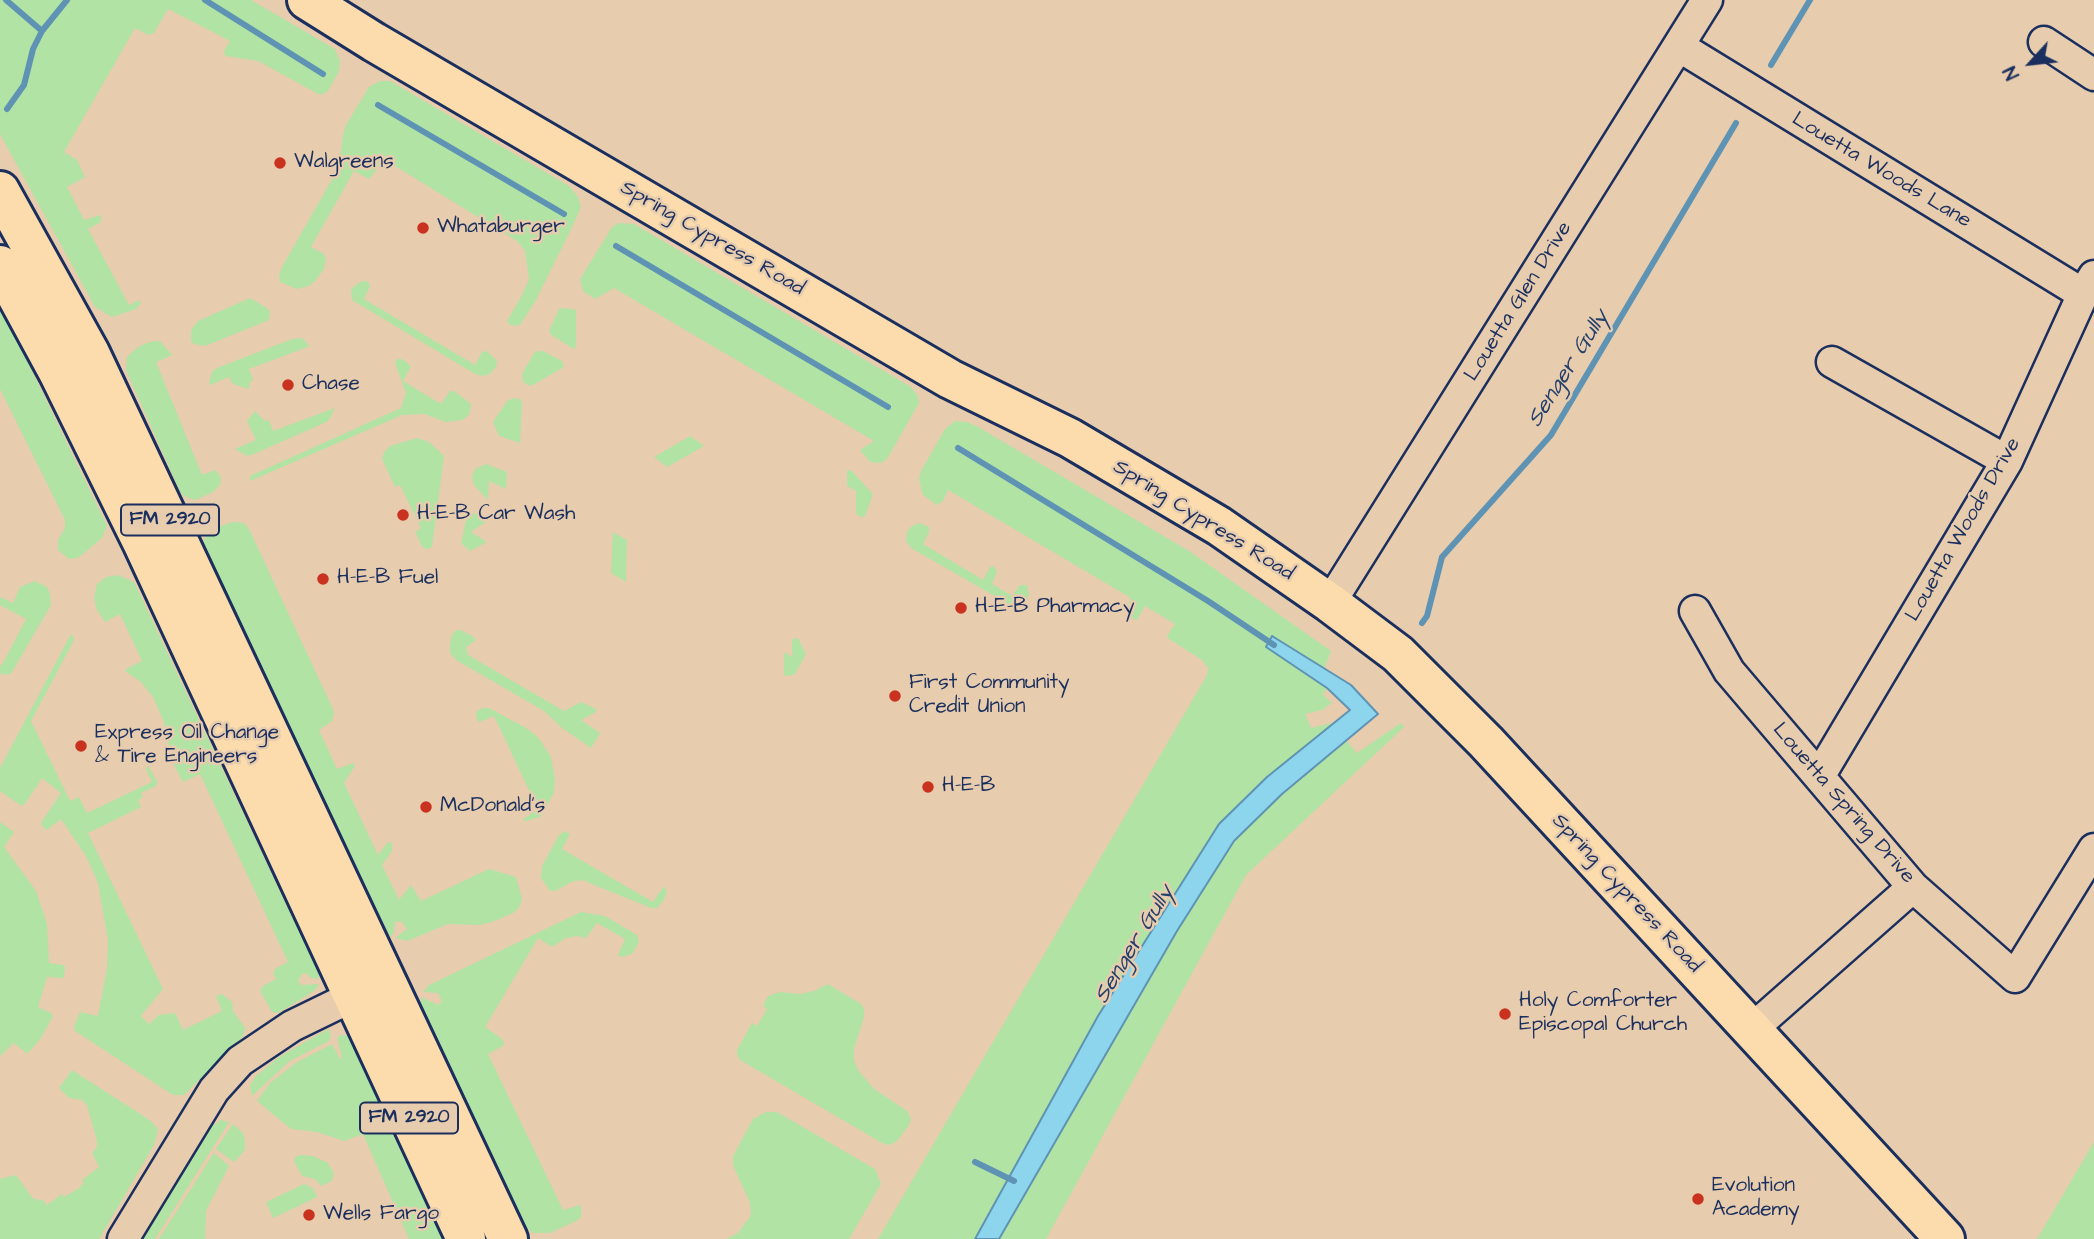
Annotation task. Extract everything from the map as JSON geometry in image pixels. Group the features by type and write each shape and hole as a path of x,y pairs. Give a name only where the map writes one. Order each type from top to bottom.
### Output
{"main road":[{"name":"Spring Cypress Road","path":"307,0 374,42 950,379 1070,438 1219,526 1398,654 1486,742 1945,1239"},
{"name":"FM 2920","path":"0,191 90,352 508,1239"},
{"name":"FM 2920","path":"0,265 59,374 142,542 466,1239"}],"street":[{"name":"Louetta Glen Drive","path":"1330,603 1707,0"},
{"path":"2044,43 2094,75"},
{"name":"Louetta Woods Lane","path":"1680,47 2089,285"},
{"name":"Louetta Woods Drive","path":"1819,775 2007,461 2089,285"},
{"path":"1832,362 2007,461"},
{"name":"Louetta Spring Drive","path":"1695,611 1729,671 1913,887 2015,977 2094,849"},
{"path":"1751,1030 1913,887"},
{"path":"123,1239 214,1090 240,1061 292,1026 386,980"}],"green space":[{"path":"0,0 251,0 335,49 340,61 339,71 328,91 320,95 258,61 225,56 224,51 230,41 168,9 154,33 148,35 135,28 64,152 77,160 85,177 67,187 84,220 101,215 101,222 88,229 129,305 139,300 141,303 136,309 112,317 95,307 0,134"},
{"path":"380,81 390,81 569,186 578,197 581,207 574,223 536,300 520,325 511,326 507,321 529,279 525,251 517,241 390,163 382,163 369,179 354,171 311,247 324,254 326,259 324,269 315,281 309,286 297,289 280,282 282,267 339,167 346,125 369,87"},
{"path":"619,223 634,224 911,387 919,403 887,459 881,463 870,462 860,450 874,441 614,288 595,299 583,291 580,279 612,227"},
{"path":"368,281 370,286 364,299 475,365 482,352 487,351 497,361 496,367 490,374 475,374 352,300 351,289 360,282"},
{"path":"250,298 270,311 269,320 205,346 191,341 191,330 198,321"},
{"path":"0,305 107,526 102,538 78,558 69,559 58,550 58,540 65,528 65,520 0,389"},
{"path":"559,309 576,310 574,349 549,331"},
{"path":"302,338 310,346 249,369 253,380 249,389 233,384 229,377 210,385 209,383 212,372 217,368 292,339"},
{"path":"160,341 172,355 156,362 202,475 215,470 221,477 220,485 213,492 195,500 180,492 126,370 127,357 138,347"},
{"path":"538,351 562,361 564,367 531,386 523,382 522,374 534,353"},
{"path":"397,359 402,359 411,366 403,381 441,404 450,391 454,391 471,404 469,415 462,420 446,422 424,414 402,415 250,481 250,476 401,408 406,393 395,363"},
{"path":"520,399 522,403 520,443 499,436 493,422 507,401"},
{"path":"335,408 329,420 324,423 254,454 247,456 235,449 256,440 247,421 255,411 265,421 269,420 273,431"},
{"path":"955,421 978,427 1189,551 1331,651 1325,667 1332,680 1323,695 1332,703 1322,710 1305,714 1311,728 1331,723 1357,753 1401,723 1404,727 1246,875 1046,1239 878,1239 1207,675 1208,668 1202,660 1169,639 1167,636 1175,624 1145,606 1137,620 1133,619 1125,612 1131,598 948,490 943,501 937,505 923,495 919,479 921,471 945,429"},
{"path":"690,436 704,446 667,467 654,457"},
{"path":"417,438 429,442 444,456 432,547 428,549 423,548 415,532 421,528 400,485 395,487 382,459 390,446"},
{"path":"486,464 507,472 506,489 489,481 488,500 474,485 472,476 475,469"},
{"path":"851,470 873,494 865,516 856,514 856,491 847,486 847,471"},
{"path":"475,513 487,521 471,532 487,542 470,551 461,543 467,516"},
{"path":"232,522 245,524 250,531 332,707 332,721 319,730 337,769 353,763 355,766 344,783 378,855 388,842 392,843 392,851 382,865 399,900 411,885 421,901 489,869 516,877 522,899 519,908 513,913 479,925 448,924 407,941 395,938 407,929 401,921 395,922 391,937 385,932 203,545 210,530"},
{"path":"919,523 929,527 923,544 983,580 990,567 994,566 997,572 992,584 1012,596 1020,585 1027,585 1029,595 1025,603 1022,606 1012,606 911,548 906,541 907,531"},
{"path":"613,532 627,540 626,582 611,573"},
{"path":"118,575 134,582 319,974 319,979 302,974 298,981 301,985 319,984 316,989 278,1013 272,1012 260,991 263,986 276,979 273,973 276,968 288,962 200,774 183,782 172,761 164,722 153,697 141,682 125,671 142,661 120,614 105,622 97,610 94,598 97,584 106,577"},
{"path":"35,581 47,587 51,605 12,672 8,675 2,674 0,665 26,619 0,605 0,597 13,603 20,587"},
{"path":"456,630 475,638 475,641 466,647 468,655 564,711 581,702 596,709 596,712 581,720 600,733 591,748 562,728 544,711 456,660 450,653 450,643"},
{"path":"71,634 73,642 31,721 70,801 79,797 87,813 152,782 146,769 148,765 157,782 156,786 141,793 143,797 138,800 141,807 88,833 163,989 141,1016 149,1024 159,1015 175,1013 183,1030 222,1011 216,996 222,994 232,1002 233,1011 245,1028 243,1036 184,1095 173,1095 75,1031 74,1026 80,1012 98,1016 107,968 108,940 98,883 86,856 61,819 47,830 42,826 41,823 61,793 42,778 24,805 0,791 0,768"},
{"path":"798,638 806,654 795,674 784,675 784,652 792,657 792,640"},
{"path":"489,708 526,728 538,737 551,757 554,793 540,817 522,820 538,809 494,716 479,722 477,720 476,712"},
{"path":"0,822 14,832 4,847 36,891 47,924 49,963 65,967 64,978 47,977 38,1007 53,1016 41,1038 29,1052 26,1053 14,1043 0,1056"},
{"path":"565,831 570,834 562,849 653,902 664,886 667,893 663,901 657,908 651,908 582,880 550,891 541,878 542,866 559,835"},
{"path":"581,912 605,916 637,935 639,942 632,954 621,957 618,955 625,939 597,923 586,938 566,938 552,947 538,938 485,1027 504,1042 503,1046 488,1054 563,1210 581,1205 581,1218 576,1221 550,1233 533,1233 524,1226 421,1008 421,997 438,1005 442,1001 438,993 423,992 429,985"},
{"path":"828,984 861,1004 864,1009 854,1049 858,1070 873,1088 907,1111 911,1119 896,1142 889,1145 740,1060 737,1055 737,1050 752,1023 757,1026 767,1009 763,1006 768,996 780,992 800,994"},
{"path":"328,1029 331,1035 329,1041 290,1061 252,1096 250,1086 255,1077 279,1057"},
{"path":"340,1035 348,1036 351,1040 444,1239 409,1239 363,1134 344,1141 317,1132 291,1129 257,1101 270,1083 297,1062 332,1044 340,1059 342,1057 337,1038"},
{"path":"72,1070 151,1121 158,1129 154,1145 99,1239 0,1239 0,1179 16,1175 33,1199 42,1199 47,1205 62,1194 64,1197 79,1188 84,1182 82,1180 99,1167 92,1153 97,1147 97,1141 87,1105 82,1100 69,1098 59,1088"},
{"path":"766,1112 777,1112 875,1169 881,1184 849,1239 726,1239 738,1233 751,1215 750,1203 733,1165 733,1156 753,1119"},
{"path":"221,1120 229,1122 155,1239 141,1239 209,1128"},
{"path":"233,1124 243,1133 245,1141 245,1150 234,1162 216,1149"},
{"path":"2094,1142 2094,1239 2037,1239"},
{"path":"214,1153 229,1166 206,1211 205,1239 159,1239"},
{"path":"313,1156 328,1163 334,1173 332,1181 321,1186 315,1179 302,1176 294,1161 295,1157"},
{"path":"304,1184 313,1188 317,1197 273,1218 266,1202"}],"water":[{"path":"1272,636 1351,685 1378,714 1282,794 1234,841 1177,931 999,1239 975,1239 1098,1016 1219,824 1267,777 1350,710 1327,688 1266,647"}],"waterway":[{"path":"6,0 42,31"},
{"path":"7,109 24,85 33,49 42,31 67,0"},
{"path":"205,0 323,74"},
{"name":"Senger Gully","path":"1771,65 1810,0"},
{"path":"378,105 564,214"},
{"name":"Senger Gully","path":"1422,623 1427,616 1442,557 1551,435 1736,123"},
{"path":"616,246 888,407"},
{"path":"958,448 1208,601 1274,645"},
{"path":"975,1162 1014,1181"}],"place":[{"name":"Walgreens","path":"280,163"},
{"name":"Whataburger","path":"423,228"},
{"name":"Chase","path":"288,385"},
{"name":"H-E-B Car Wash","path":"403,515"},
{"name":"H-E-B Fuel","path":"323,579"},
{"name":"H-E-B Pharmacy","path":"961,608"},
{"name":"First Community Credit Union","path":"895,696"},
{"name":"Express Oil Change & Tire Engineers","path":"81,746"},
{"name":"H-E-B","path":"928,787"},
{"name":"McDonald's","path":"426,807"},
{"name":"Holy Comforter Episcopal Church","path":"1505,1014"},
{"name":"Evolution Academy","path":"1698,1199"},
{"name":"Wells Fargo","path":"309,1215"}]}
